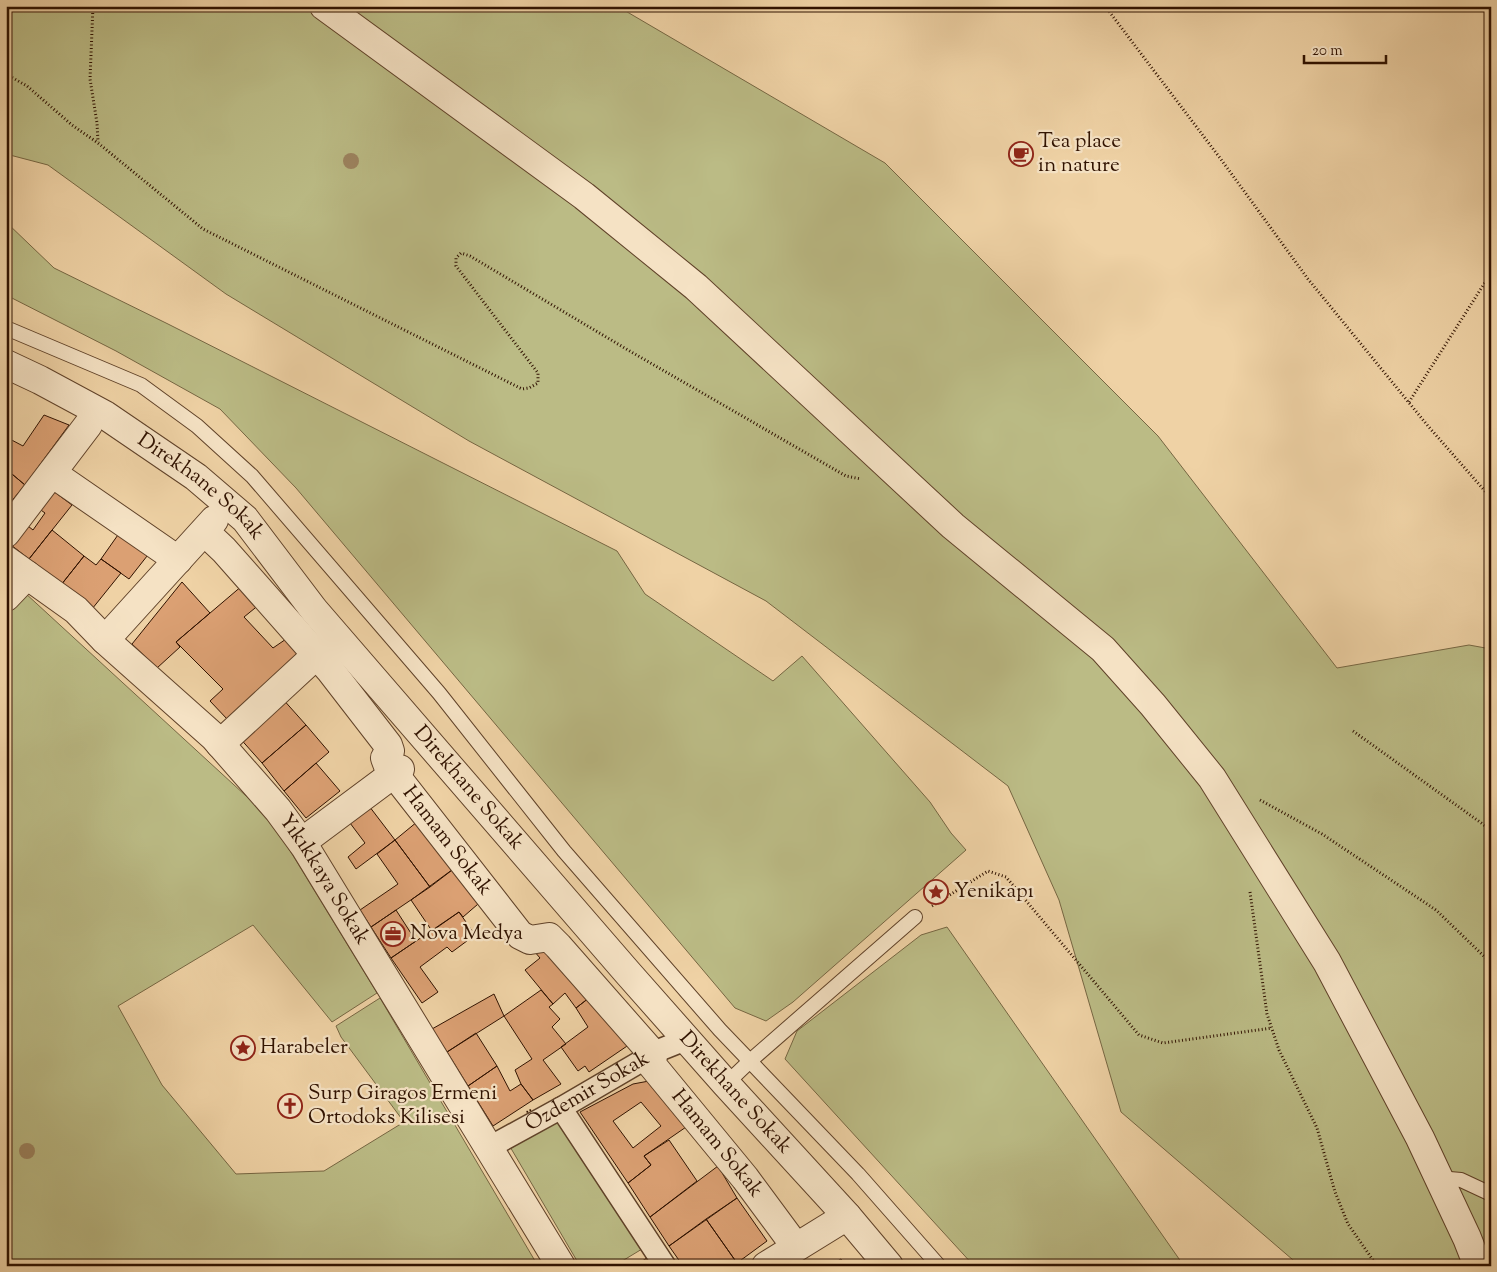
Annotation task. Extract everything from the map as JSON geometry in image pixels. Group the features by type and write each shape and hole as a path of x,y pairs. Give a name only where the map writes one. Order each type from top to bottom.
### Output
{"street":[{"path":"324,6 584,196 696,287 953,526 1103,649 1153,705 1212,778 1327,962 1420,1138 1478,1266"},
{"name":"Direkhane Sokak","path":"6,364 105,415 196,477 245,519 314,610 686,1039 890,1266"},
{"path":"6,533 88,425"},
{"path":"52,473 178,560 105,640"},
{"name":"Hamam Sokak","path":"178,560 210,526 224,550 321,651 330,670 388,746 390,751 385,758 388,766 397,771 520,935 530,940 549,937 654,1054 652,1064 745,1178 796,1247"},
{"path":"6,597 17,567"},
{"name":"Yıkıkkaya Sokak","path":"17,567 76,610 105,640 220,744 278,810 302,842 561,1266"},
{"path":"220,744 321,651"},
{"path":"302,842 397,771"},
{"name":"Özdemir Sokak","path":"490,1147 654,1054 686,1039"},
{"path":"561,1108 665,1266"},
{"path":"766,1266 847,1216"}],"lane":[{"path":"6,328 141,385 197,426 252,476 439,693 564,851 720,1030 858,1174 939,1266"},
{"path":"726,1084 915,918"},
{"path":"1438,1178 1461,1180 1491,1194"}],"path":[{"path":"93,6 90,79 98,143"},
{"path":"1105,6 1220,158 1308,279 1491,498"},
{"path":"6,74 27,86 72,125 98,143 204,229 522,389 530,388 538,383 538,373 456,266 456,258 462,254 470,256 846,476 864,480"},
{"path":"1409,402 1491,274"},
{"path":"1353,731 1491,830"},
{"path":"1255,797 1322,834 1436,910 1491,963"},
{"path":"1259,853 1250,889 1267,1014 1280,1050 1317,1128 1335,1192 1348,1224 1377,1266"},
{"path":"915,918 988,871 1006,877 1139,1035 1163,1043 1272,1028"}],"green space":[{"path":"6,6 617,6 885,163 1158,436 1337,668 1469,645 1491,649 1491,1266 1300,1266 1121,1112 1059,900 1008,786 766,601 469,441 226,294 48,165 6,154"},
{"path":"6,222 54,268 617,551 645,594 773,681 802,656 930,802 951,833 966,850 793,1002 766,1021 735,1008 296,488 220,409 116,351 6,295"},
{"path":"24,592 270,818 377,993 332,1022 253,925 118,1006 162,1085 236,1174 324,1171 404,1122 341,1037 336,1026 380,998 538,1266 6,1266 6,612"},
{"path":"947,927 1184,1266 974,1266 785,1059 797,1031 921,935"},
{"path":"555,1113 642,1249 614,1266 580,1266 509,1145"}],"building":[{"path":"44,415 69,425 25,485 6,469 6,437 23,446"},
{"path":"6,469 25,485 9,504 6,501"},
{"path":"45,485 72,505 29,559 6,541 19,519 33,530 45,513 31,503"},
{"path":"52,530 84,556 61,585 29,559"},
{"path":"120,532 151,551 129,579 101,559"},
{"path":"84,556 96,565 101,559 121,573 92,609 61,585"},
{"path":"182,582 210,613 176,642 180,647 157,668 132,644"},
{"path":"243,585 260,604 244,617 273,648 289,637 303,652 228,720 210,701 223,689 176,642"},
{"path":"281,697 306,725 262,763 237,735"},
{"path":"306,725 329,752 284,791 262,763"},
{"path":"316,763 340,791 306,818 284,791"},
{"path":"366,802 395,840 356,869 348,857 365,843 347,819"},
{"path":"423,817 460,864 430,887 395,840"},
{"path":"395,840 430,887 371,927 360,910 398,884 377,854"},
{"path":"460,864 485,898 463,917 459,912 432,931 411,900"},
{"name":"Nova Medya","path":"396,910 416,941 391,958 371,927"},
{"path":"459,912 475,935 452,952 447,947 420,967 438,992 422,1003 391,958"},
{"path":"548,942 594,994 576,1008 565,993 553,1004 525,970 540,958 534,951"},
{"path":"541,990 553,1004 549,1007 560,1019 552,1027 566,1044 543,1060 561,1084 533,1100 521,1084 515,1070 532,1059 504,1016"},
{"path":"494,994 504,1016 447,1052 432,1029"},
{"path":"594,994 633,1042 589,1072 585,1066 578,1071 561,1047 588,1027 576,1008"},
{"path":"476,1033 497,1066 468,1086 447,1052"},
{"path":"497,1066 510,1091 521,1084 533,1100 493,1126 468,1086"},
{"path":"649,1081 689,1125 644,1156 651,1165 628,1183 580,1112 633,1084","holes":["641,1102 661,1126 633,1148 613,1121"]},
{"path":"669,1140 697,1181 650,1217 628,1183 651,1165 644,1156"},
{"path":"718,1166 737,1198 669,1246 650,1217"},
{"path":"737,1198 767,1241 737,1263 706,1219"},
{"path":"706,1219 737,1263 732,1266 683,1266 669,1246"},
{"path":"647,1258 652,1266 634,1266"},
{"path":"841,1259 847,1266 829,1266"}],"place":[{"name":"Tea place in nature","path":"1021,154"},
{"name":"Yenikapı","path":"936,892"},
{"name":"Nova Medya","path":"393,934"},
{"name":"Harabeler","path":"243,1048"},
{"name":"Surp Giragos Ermeni Ortodoks Kilisesi","path":"290,1106"}]}
